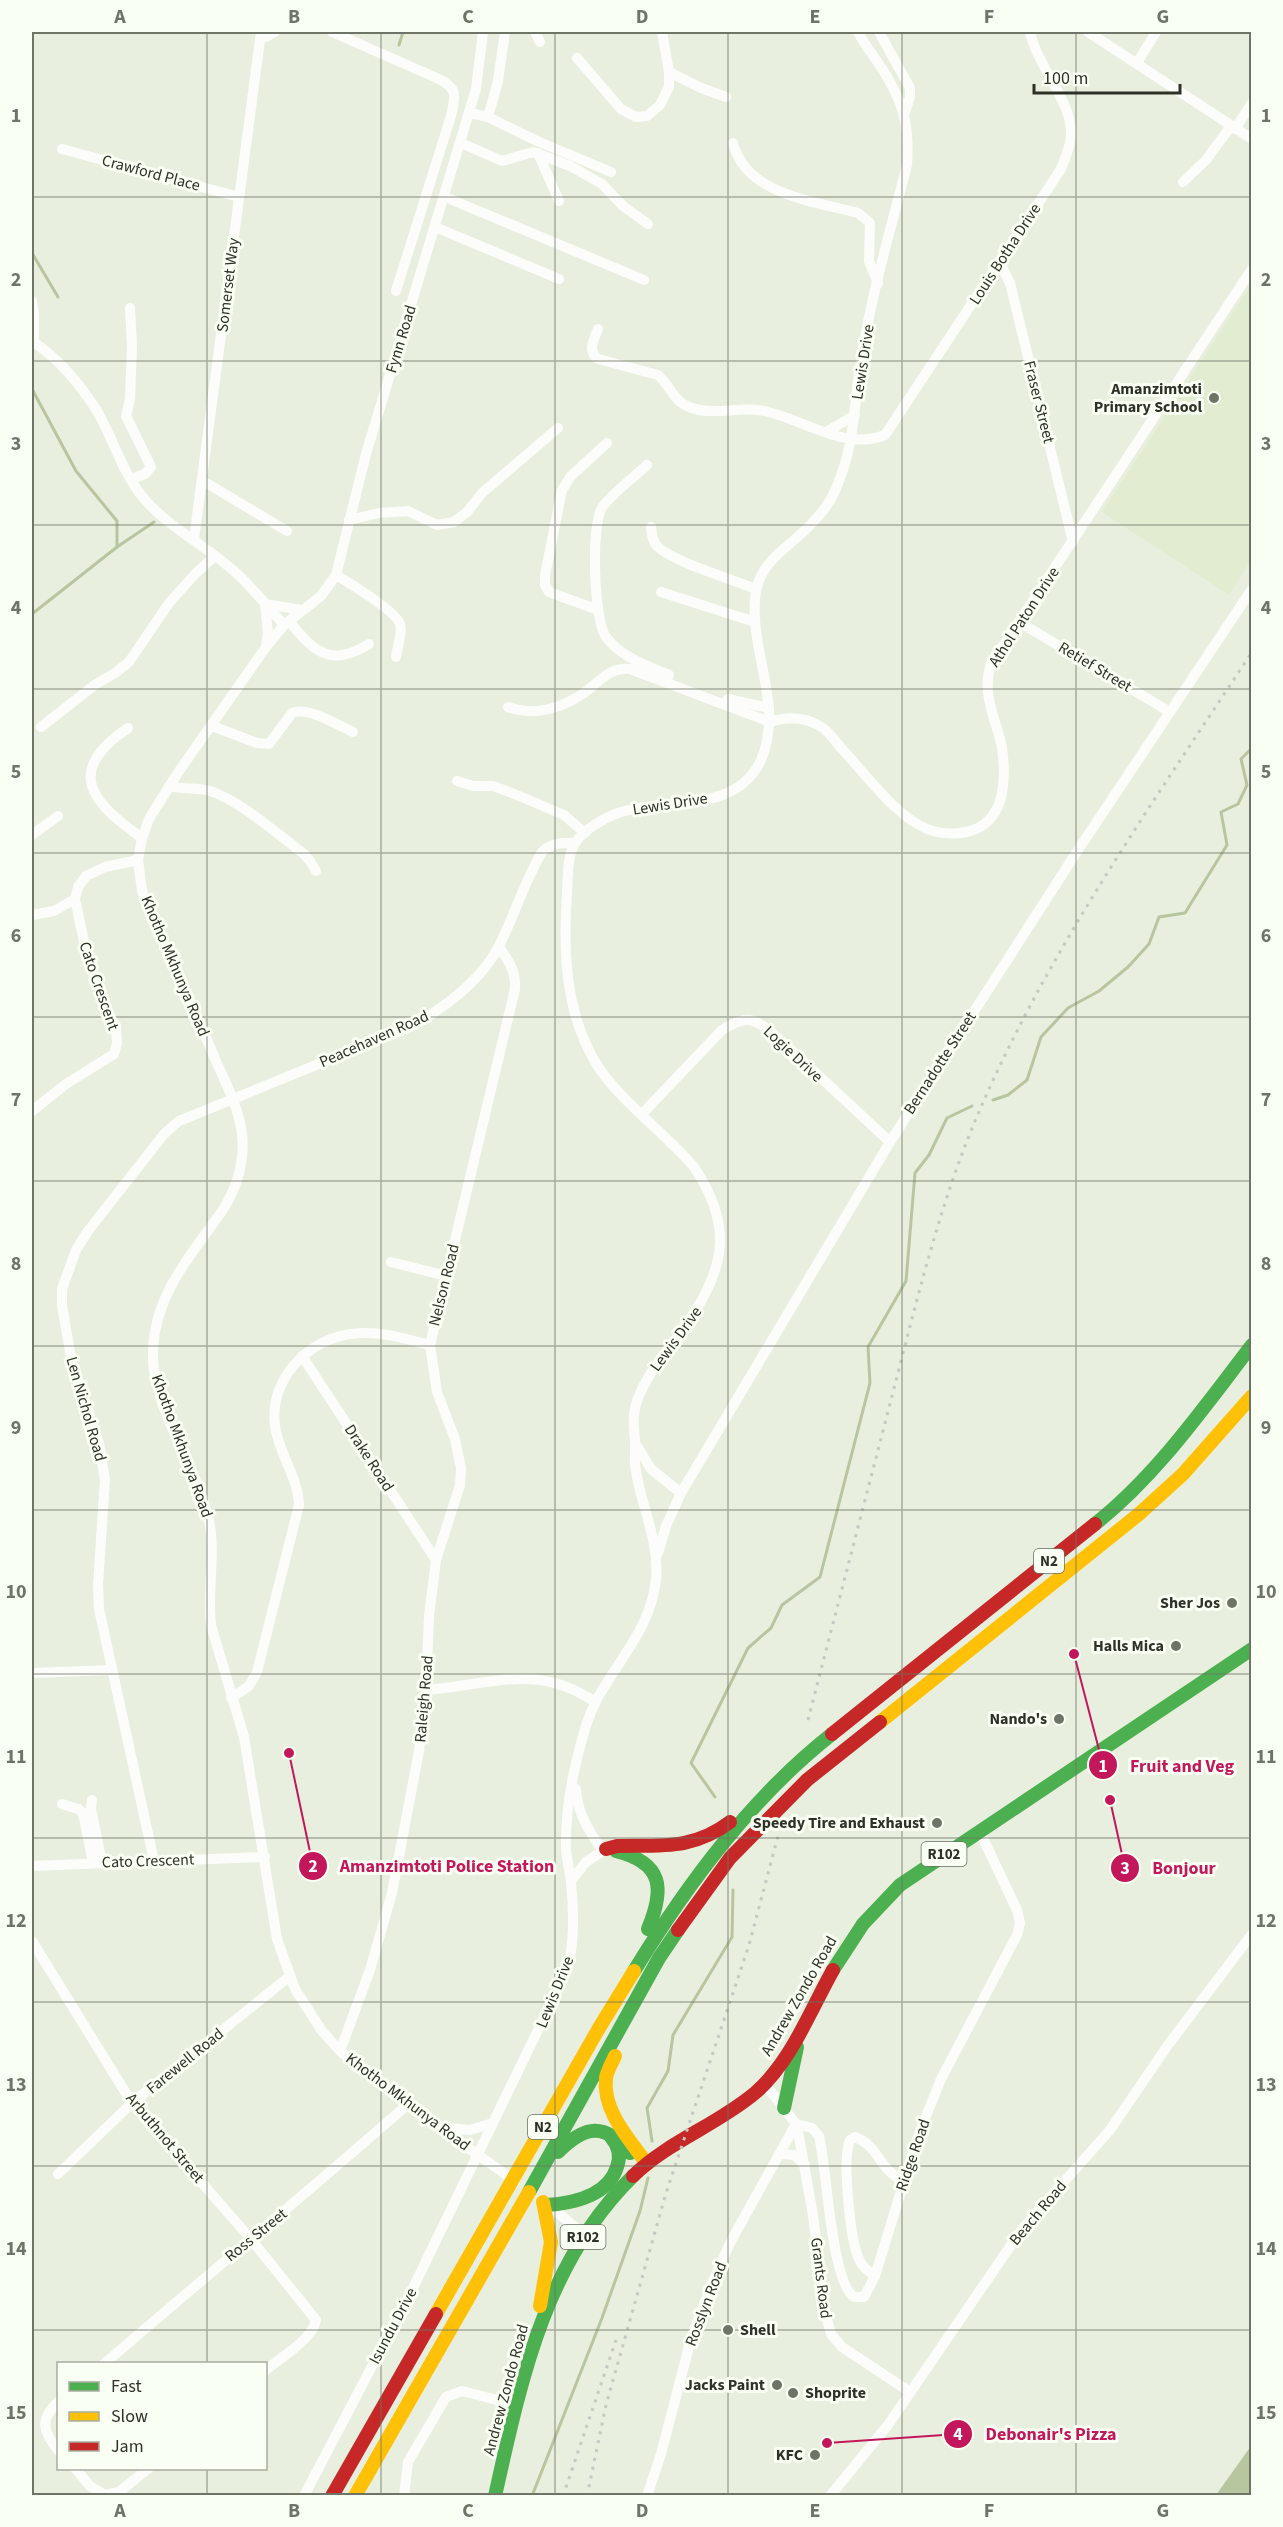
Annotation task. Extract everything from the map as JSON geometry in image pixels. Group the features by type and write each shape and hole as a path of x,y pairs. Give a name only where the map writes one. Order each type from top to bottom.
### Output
{"main road":[{"name":"N2","path":"332,2496 618,1995 673,1908 721,1845 799,1762 1100,1520 1146,1475 1185,1431 1251,1346"},
{"name":"N2","path":"355,2496 539,2174 626,2016 683,1922 730,1858 807,1779 1139,1515 1183,1474 1251,1396"},
{"name":"Andrew Zondo Road","path":"495,2496 516,2405 546,2311 584,2234 611,2196 641,2169 741,2103 765,2084 801,2031 839,1959 874,1909 900,1884 1251,1648"},
{"path":"604,1850 617,1846 679,1845 704,1840 722,1829 799,1762"},
{"path":"604,1850 642,1859 656,1876 659,1896 658,1908 618,1995"},
{"path":"641,2169 609,2102 606,2079 609,2068 683,1922"},
{"path":"784,2108 801,2031"},
{"path":"539,2174 576,2134 591,2129 609,2134 622,2143 641,2169"},
{"path":"609,2134 617,2145 620,2157 611,2181"},
{"path":"535,2340 552,2250 551,2230 543,2202 566,2203 586,2197 611,2181 641,2169"},
{"path":"363,2496 366,2476"}],"street":[{"path":"261,34 266,37 274,32"},
{"path":"332,32 450,84 454,93 451,116 396,291"},
{"name":"Fynn Road","path":"286,623 321,596 336,575 366,454 470,112 481,66 483,32"},
{"path":"488,117 498,81 505,32"},
{"path":"535,32 540,42"},
{"path":"577,58 621,109 636,117 647,116 660,105 669,87 669,72 662,32"},
{"name":"Lewis Drive","path":"478,2155 568,1968 573,1932 571,1881 566,1852 567,1828 581,1743 596,1702 644,1625 652,1604 658,1553 645,1513 634,1463 633,1425 636,1402 651,1372 702,1303 718,1262 721,1246 715,1208 705,1184 678,1149 598,1067 580,1033 567,973 564,933 569,864 575,843 585,833 617,813 638,808 695,802 722,796 734,790 759,763 767,742 770,722 769,708 755,622 756,589 762,572 776,554 812,524 826,506 838,484 853,438 860,368 907,165 909,140 905,112 882,69 858,32"},
{"path":"879,32 910,88 910,97 905,112"},
{"name":"Louis Botha Drive","path":"853,438 876,438 885,435 890,429 1061,169 1070,146 1070,121 1033,47 1030,32"},
{"path":"1088,32 1251,140"},
{"path":"1137,63 1156,32"},
{"name":"Somerset Way","path":"194,539 261,34"},
{"path":"669,72 726,97"},
{"path":"1183,182 1206,160 1251,103"},
{"path":"470,112 488,117 528,137 611,172"},
{"path":"460,143 502,161 529,152 538,153 595,178 623,206 648,224"},
{"path":"733,143 743,164 767,184 796,197 858,213 866,218 870,229 869,261 878,283"},
{"name":"Crawford Place","path":"62,149 239,197"},
{"path":"538,153 559,201"},
{"path":"445,197 644,280"},
{"path":"435,227 559,279"},
{"name":"Fraser Street","path":"1000,263 1010,283 1073,542"},
{"name":"Athol Paton Drive","path":"770,722 793,717 823,728 899,811 930,830 952,834 969,832 985,825 996,812 1004,776 1002,747 988,693 987,677 991,664 1251,270"},
{"path":"32,301 33,342 48,353 71,376 97,412 130,479 145,500 167,520 235,572 308,645 321,652 347,655 369,644"},
{"path":"130,308 132,346 130,399 126,416 151,467 145,474 130,479"},
{"path":"598,329 592,348 594,356 658,375 665,380 680,403 691,408 762,411 826,432 853,438"},
{"path":"826,432 855,415"},
{"path":"349,520 379,513 408,511 437,525 454,522 467,512 482,493 558,428"},
{"path":"598,610 549,592 545,585 545,575 562,490 571,476 608,443"},
{"path":"647,465 602,507 596,520 594,545 598,610 605,636 616,648 643,665 730,700 769,708"},
{"path":"203,481 287,531"},
{"path":"651,527 652,539 668,555 756,589"},
{"path":"41,727 96,684 129,662 170,603 196,573 215,556"},
{"path":"336,575 397,617 401,628 396,657"},
{"name":"Bernadotte Street","path":"658,1553 666,1526 681,1493 890,1142 1071,860 1251,589"},
{"path":"661,592 755,622"},
{"path":"265,604 302,610"},
{"path":"265,604 268,633 266,647"},
{"name":"Retief Street","path":"1019,622 1170,712"},
{"name":"Khotho Mkhunya Road","path":"286,623 266,647 169,786 149,819 142,838 138,860 142,891 153,921 232,1099 242,1134 238,1176 224,1208 182,1265 164,1295 157,1315 152,1353 157,1386 210,1521 209,1607 217,1650 244,1737 277,1939 290,1976 308,2010 340,2051 407,2105 491,2163 584,2234"},
{"path":"508,707 531,712 551,708 580,695 606,675 623,668 657,678 770,722"},
{"path":"212,726 257,743 268,744 292,713 297,710 312,713 353,732"},
{"path":"128,728 99,751 89,778 91,787 108,811 142,838"},
{"path":"457,781 473,786 493,786 512,793 564,815 585,833"},
{"path":"169,786 182,790 206,790 231,801 304,854 316,871"},
{"path":"32,835 58,816"},
{"name":"Peacehaven Road","path":"232,1099 398,1032 427,1018 477,976 498,947 542,852 558,843 575,843"},
{"path":"32,915 54,910 75,899 78,887 86,876 105,867 138,860"},
{"name":"Cato Crescent","path":"32,1111 66,1084 108,1060 114,1054 117,1043 116,1028 98,990 86,951 75,899"},
{"name":"Nelson Road","path":"231,1698 249,1686 257,1672 296,1520 298,1492 278,1441 274,1418 277,1397 284,1378 302,1356 331,1339 347,1334 366,1333 394,1336 430,1346 515,989 516,978 512,966 498,947"},
{"name":"Logie Drive","path":"642,1114 722,1030 733,1023 748,1019 757,1021 776,1036 890,1142"},
{"name":"Len Nichol Road","path":"154,1861 99,1609 98,1585 105,1496 104,1469 96,1434 68,1345 62,1306 62,1289 67,1272 88,1231 171,1126 206,1108 232,1099"},
{"path":"390,1262 447,1276"},
{"name":"Raleigh Road","path":"340,2051 370,1970 392,1893 419,1751 426,1690 429,1616 436,1560 460,1485 461,1468 455,1439 433,1378 430,1346"},
{"name":"Drake Road","path":"302,1356 436,1560"},
{"path":"635,1443 651,1469 681,1493"},
{"path":"32,1673 112,1670"},
{"path":"426,1690 518,1678 543,1679 580,1692 596,1702"},
{"path":"571,1881 586,1862 604,1850 584,1822 578,1807 576,1768"},
{"path":"92,1800 97,1863"},
{"path":"62,1803 78,1809 83,1814 97,1863"},
{"name":"Ridge Road","path":"796,2124 812,2128 819,2136 843,2284 850,2294 861,2298 868,2292 875,2276 917,2139 941,2079 1017,1935 1020,1923 1017,1910 979,1830"},
{"name":"Cato Crescent","path":"32,1866 265,1857"},
{"name":"Beach Road","path":"830,2496 888,2425 1022,2229 1110,2130 1168,2045 1251,1934"},
{"name":"Arbuthnot Street","path":"32,1941 132,2103 309,2309 315,2323 306,2336 267,2369"},
{"name":"Farewell Road","path":"58,2174 132,2103 290,1976"},
{"path":"765,2084 796,2124"},
{"name":"Ross Street","path":"106,2362 250,2238 308,2193 407,2105"},
{"path":"438,2127 470,2130 493,2123"},
{"name":"Grants Road","path":"796,2124 805,2165 825,2313 831,2334 842,2347 910,2392"},
{"name":"Rosslyn Road","path":"647,2496 661,2454 692,2335 731,2241 796,2124"},
{"path":"875,2276 862,2265 855,2246 847,2172 847,2149 850,2140 855,2137 869,2144 888,2172 904,2181"},
{"path":"780,2154 794,2155 805,2165"},
{"name":"Isundu Drive","path":"304,2496 414,2286 478,2155"},
{"path":"404,2496 408,2462 446,2397 462,2391 516,2405"},
{"path":"57,2404 48,2414 45,2429 57,2449"},
{"path":"76,2470 99,2493 109,2495 119,2492 148,2470"}],"shaded area":[{"name":"Amanzimtoti Primary School","path":"1251,285 1251,560 1229,595 1102,512"},
{"path":"1251,2446 1251,2495 1216,2495"}],"waterway":[{"path":"399,45 403,32"},
{"path":"32,253 58,297"},
{"path":"32,389 76,471 117,521 117,547"},
{"path":"32,614 117,547 154,522"},
{"path":"993,1100 1008,1095 1027,1080 1041,1037 1068,1008 1099,991 1128,967 1149,944 1159,917 1185,913 1227,845 1221,812 1238,804 1247,785 1241,759 1252,748"},
{"path":"715,1797 691,1763 748,1648 771,1628 782,1605 820,1577 870,1383 868,1347 906,1281 915,1173 929,1155 947,1118 972,1106"},
{"path":"652,2141 647,2108 668,2071 673,2035 732,1937 733,1890"},
{"path":"532,2496 602,2318 640,2211 648,2178"}],"railway":[{"path":"808,1720 929,1257 950,1189 975,1121 1003,1059 1067,939 1139,823 1252,652"},
{"path":"587,2496 606,2405 666,2193 749,1945 778,1836"},
{"path":"563,2496 616,2340"}],"traffic: fast":[{"path":"1095,1524 1118,1505 1159,1462 1198,1416 1252,1345"},
{"path":"833,1970 863,1924 900,1885 1252,1649"},
{"path":"634,1971 699,1874 748,1814 802,1759 832,1734"},
{"path":"616,1851 643,1862 656,1879 657,1901 648,1929"},
{"path":"529,2192 659,1958 678,1930"},
{"path":"784,2108 797,2047"},
{"path":"558,2152 577,2136 595,2131 612,2136 630,2153"},
{"path":"547,2205 579,2200 606,2185 613,2177 619,2159 616,2144 611,2137"},
{"path":"495,2496 527,2366 558,2284 578,2246 603,2210 633,2176"}],"traffic: slow":[{"path":"880,1722 1139,1514 1183,1474 1252,1396"},
{"path":"436,2314 599,2028 634,1971"},
{"path":"615,2056 606,2078 608,2102 619,2124 647,2164"},
{"path":"355,2496 529,2192"},
{"path":"540,2306 551,2242 543,2202"}],"traffic: jam":[{"path":"832,1734 1095,1524"},
{"path":"678,1930 730,1858 807,1780 880,1722"},
{"path":"606,1849 617,1846 690,1842 730,1822"},
{"path":"633,2176 677,2143 725,2115 755,2093 768,2080 799,2035 833,1970"},
{"path":"332,2496 436,2314"}],"place":[{"name":"Amanzimtoti Primary School","path":"1214,398"},
{"name":"Sher Jos","path":"1232,1603"},
{"name":"Halls Mica","path":"1176,1646"},
{"name":"Fruit and Veg","path":"1074,1654"},
{"name":"Nando's","path":"1059,1719"},
{"name":"Amanzimtoti Police Station","path":"289,1753"},
{"name":"Bonjour","path":"1110,1800"},
{"name":"Speedy Tire and Exhaust","path":"937,1823"},
{"name":"Shell","path":"728,2330"},
{"name":"Jacks Paint","path":"777,2385"},
{"name":"Shoprite","path":"793,2393"},
{"name":"Debonair's Pizza","path":"827,2443"},
{"name":"KFC","path":"815,2455"}]}
